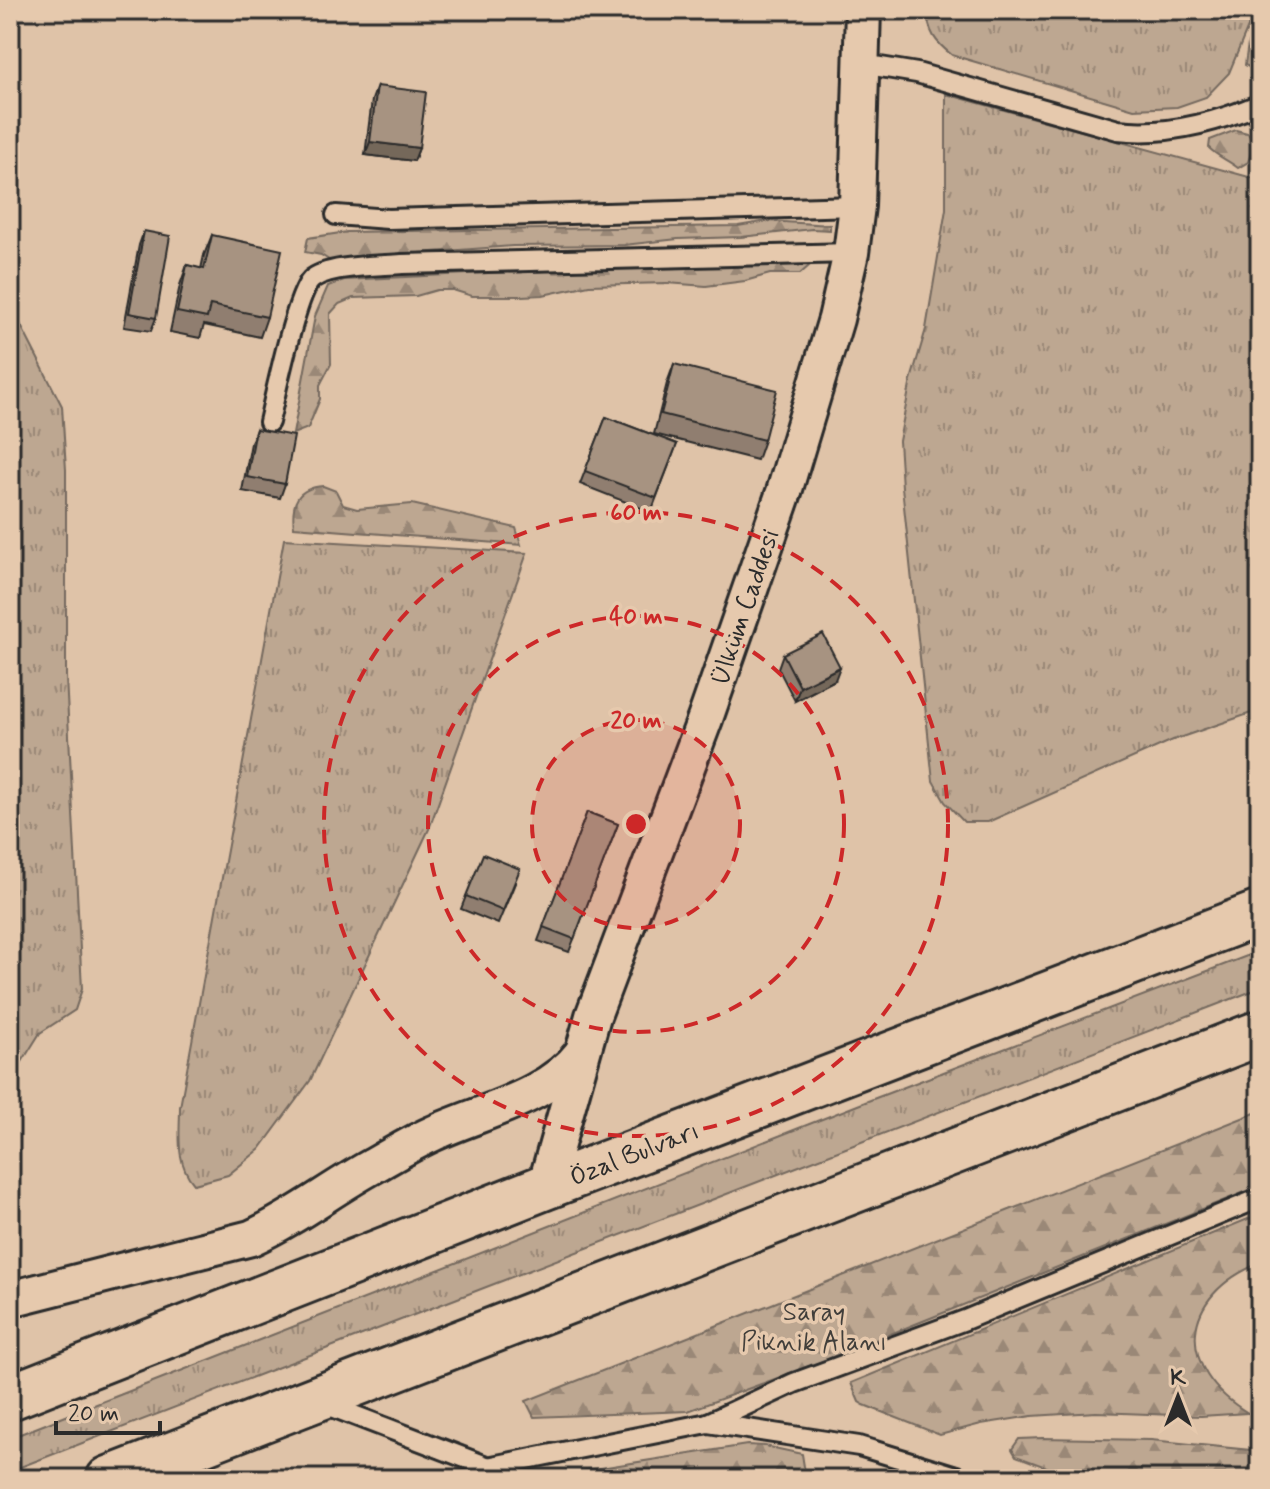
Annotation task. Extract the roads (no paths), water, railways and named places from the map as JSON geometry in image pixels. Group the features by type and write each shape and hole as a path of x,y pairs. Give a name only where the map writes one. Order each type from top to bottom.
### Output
{"highway":[{"name":"Özal Bulvarı","path":"10,1397 545,1187 1260,913"},
{"path":"109,1479 1260,1033"}],"street":[{"name":"Ülküm Caddesi","path":"545,1187 582,1053 705,719 784,492 836,319 851,253 857,206 863,10"},
{"path":"10,1299 251,1238 278,1226 368,1168 431,1135 558,1078 582,1053"}],"lane":[{"path":"862,64 917,73 1118,130 1144,133 1195,127 1260,104"},
{"path":"336,215 388,219 857,206"},
{"path":"269,422 300,303 311,280 329,271 402,264 851,253"},
{"path":"487,1467 708,1423 794,1383 965,1320 1260,1198"},
{"path":"312,1400 520,1479"},
{"path":"708,1423 859,1446 966,1479"}],"park label":[{"name":"Saray Piknik Alanı","path":"814,1326"}]}
